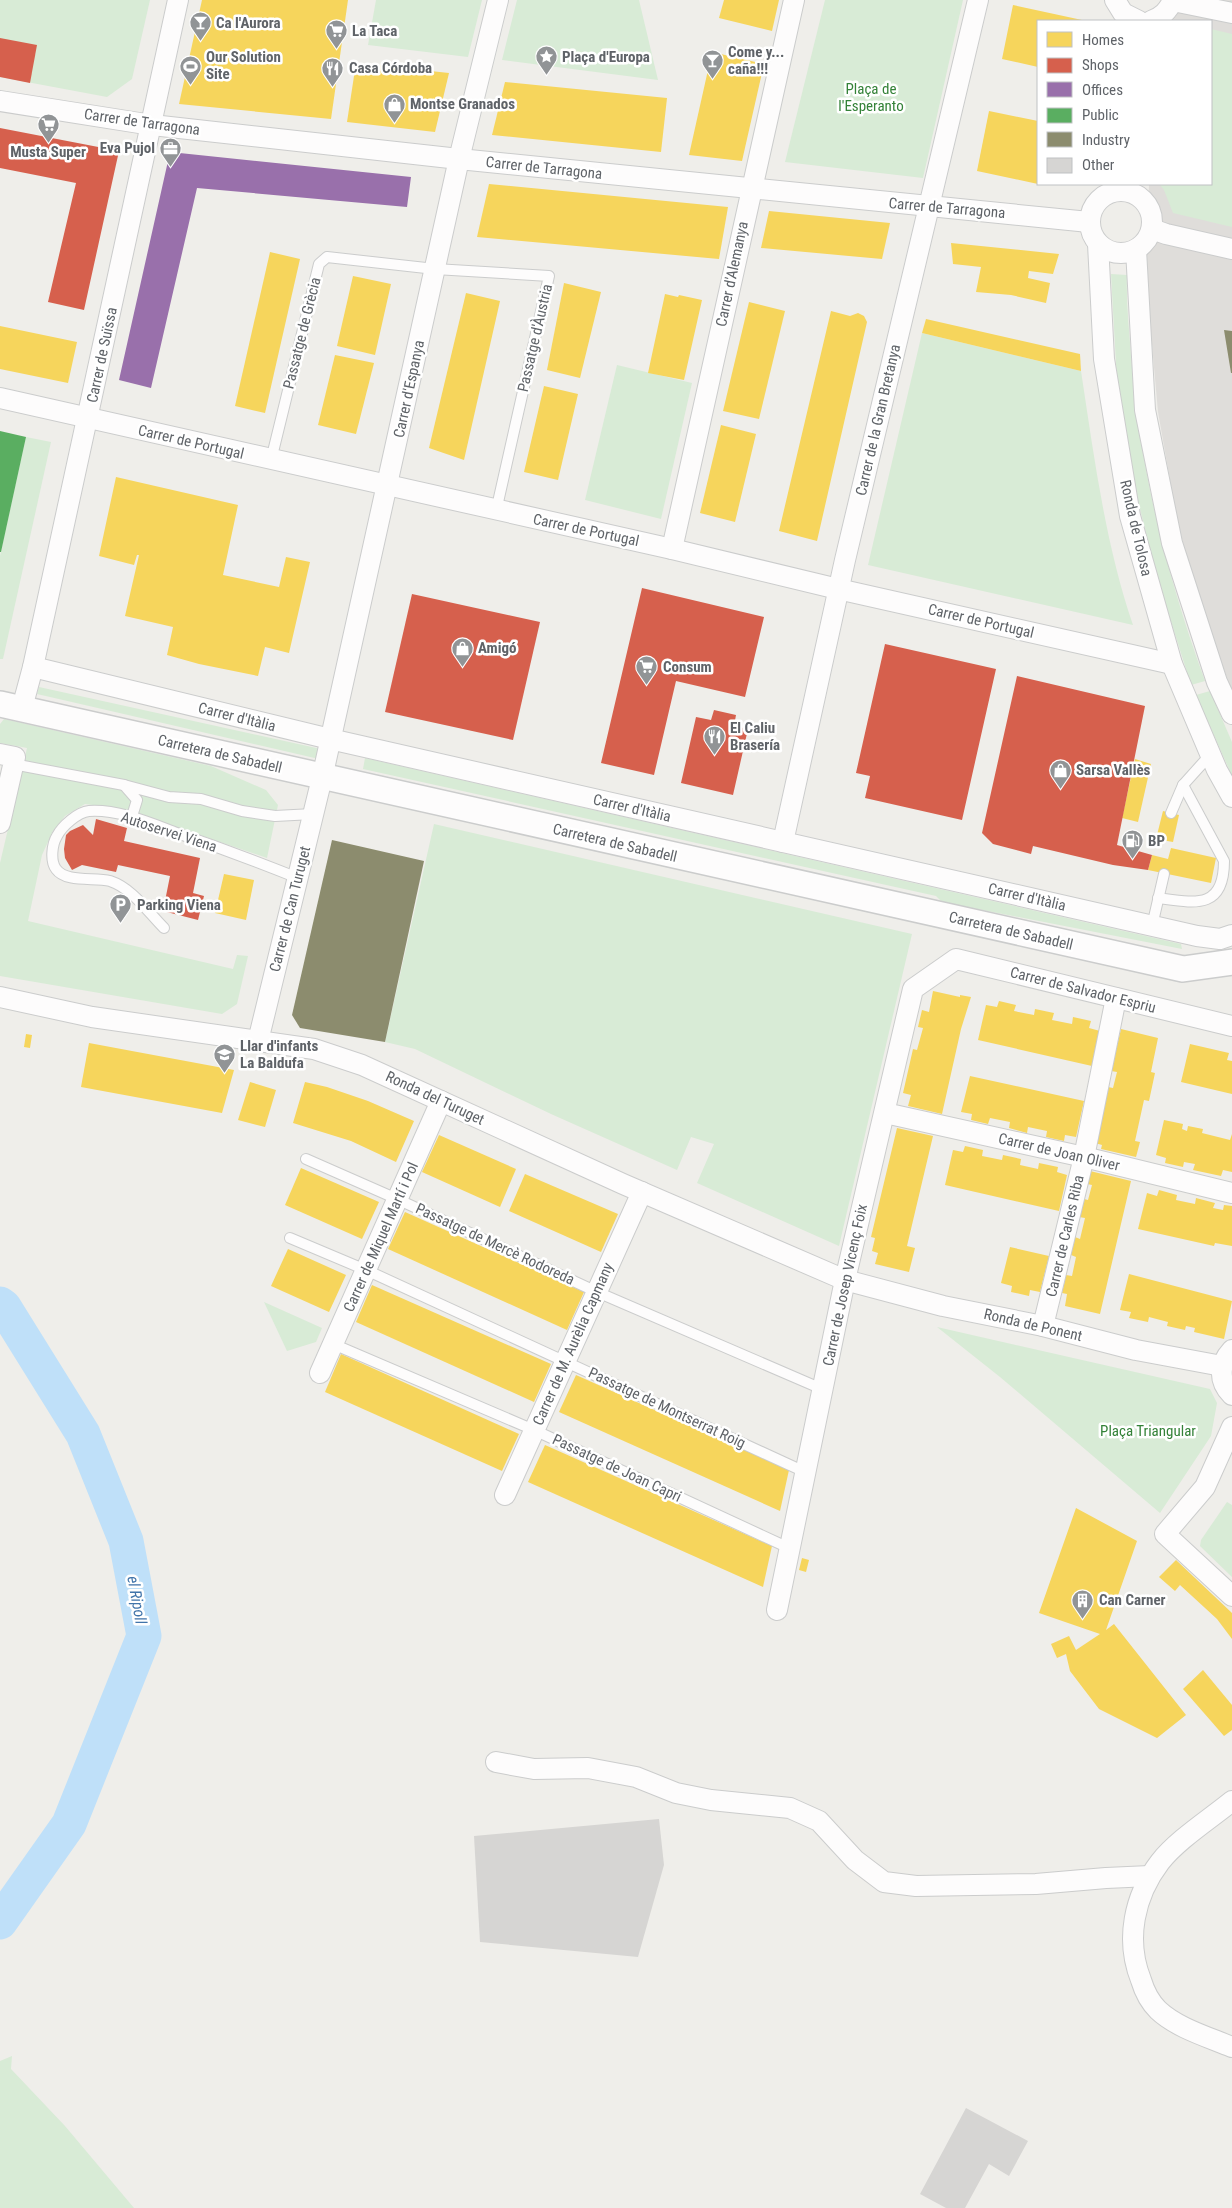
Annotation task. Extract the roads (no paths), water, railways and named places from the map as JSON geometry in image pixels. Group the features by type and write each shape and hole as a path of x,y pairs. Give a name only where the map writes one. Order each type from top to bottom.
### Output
{"street":[{"name":"Carrer de Suïssa","path":"11,706 33,667 178,0"},
{"name":"Carrer d'Espanya","path":"322,778 459,160 498,0"},
{"name":"Carrer d'Alemanya","path":"672,549 794,0"},
{"name":"Carrer de la Gran Bretanya","path":"783,842 838,590 978,0"},
{"path":"1153,20 1161,17 1168,10 1173,0 1232,13"},
{"name":"Carrer de Tarragona","path":"0,101 152,125 341,144 459,160 1089,222"},
{"path":"1135,188 1149,208 1152,228 1143,244 1136,250 1116,253 1098,244 1094,238 1089,222 1090,214 1100,192 1106,194 1135,188"},
{"path":"1152,228 1166,234 1232,249"},
{"name":"Ronda de Tolosa","path":"1098,244 1104,359 1130,516 1172,664 1210,755 1232,797"},
{"path":"1136,250 1145,410 1172,543 1217,682 1232,714"},
{"name":"Carrer de Portugal","path":"0,398 388,487 672,549 838,590 1172,664"},
{"name":"Carrer d'Itàlia","path":"33,667 330,739 1152,926 1211,938 1220,939 1232,935"},
{"name":"Carretera de Sabadell","path":"11,706 322,778 1183,969 1232,962"},
{"path":"0,823 9,758"},
{"name":"Carrer de Can Turuget","path":"258,1042 322,778"},
{"name":"Carrer de Salvador Espriu","path":"936,972 956,959 1232,1026"},
{"name":"Carrer de Josep Vicenç Foix","path":"777,1610 845,1280 913,989 936,972"},
{"name":"Ronda del Turuget","path":"0,997 92,1016 314,1049 362,1064 642,1192 845,1280"},
{"name":"Carrer de Carles Riba","path":"1044,1326 1084,1157 1116,998"},
{"name":"Carrer de Miquel Martí i Pol","path":"320,1373 441,1101"},
{"name":"Carrer de Joan Oliver","path":"884,1113 1084,1157 1232,1193"},
{"name":"Carrer de M. Aurèlia Capmany","path":"505,1495 642,1192"},
{"name":"Ronda de Ponent","path":"845,1280 943,1306 1044,1326 1136,1350 1227,1358"},
{"path":"1227,1358 1223,1383 1232,1396"},
{"path":"1232,1427 1204,1487 1165,1534 1232,1596"},
{"path":"496,1762 534,1769 588,1768 636,1777 676,1793 711,1800 790,1808 820,1822 854,1860 884,1882 916,1886 1027,1884 1150,1876"},
{"path":"1232,1800 1162,1861 1150,1876 1137,1907 1133,1933 1134,1963 1143,1987 1156,2008 1168,2018 1232,2048"}],"lane":[{"name":"Passatge de Grècia","path":"271,460 319,264 327,257 435,269"},
{"name":"Passatge d'Àustria","path":"435,269 549,276 496,511"},
{"path":"1171,813 1183,785 1210,755"},
{"path":"9,758 169,797 202,799 242,811 275,816 313,814"},
{"path":"124,785 137,800 133,812"},
{"path":"1158,898 1194,903 1212,898 1221,886 1224,874 1224,861 1183,785"},
{"name":"Autoservei Viena","path":"164,928 126,889 110,881 69,877 56,869 52,856 56,836 69,822 88,811 133,818 298,878"},
{"path":"1152,926 1164,874"},
{"name":"Passatge de Mercè Rodoreda","path":"306,1159 597,1292 822,1389"},
{"name":"Passatge de Montserrat Roig","path":"290,1238 366,1270 805,1472"},
{"name":"Passatge de Joan Capri","path":"333,1344 534,1430 789,1548"}],"waterway":[{"name":"el Ripoll","path":"0,1304 4,1307 83,1434 126,1541 144,1636 69,1824 0,1922"}],"place":[{"name":"Ca l'Aurora","path":"200,42"},
{"name":"La Taca","path":"336,50"},
{"name":"Plaça d'Europa","path":"546,76"},
{"name":"Come y... caña!!!","path":"712,80"},
{"name":"Our Solution Site","path":"190,85"},
{"name":"Casa Córdoba","path":"333,87"},
{"name":"Montse Granados","path":"394,123"},
{"name":"Musta Super","path":"48,143"},
{"name":"Eva Pujol","path":"171,167"},
{"name":"Amigó","path":"462,667"},
{"name":"Consum","path":"647,686"},
{"name":"El Caliu Brasería","path":"714,756"},
{"name":"Sarsa Vallès","path":"1060,789"},
{"name":"BP","path":"1132,860"},
{"name":"Parking Viena","path":"121,924"},
{"name":"Llar d'infants La Baldufa","path":"224,1074"},
{"name":"Can Carner","path":"1083,1619"}],"park label":[{"name":"Plaça de l'Esperanto","path":"871,98"},
{"name":"Plaça Triangular","path":"1148,1431"}]}
